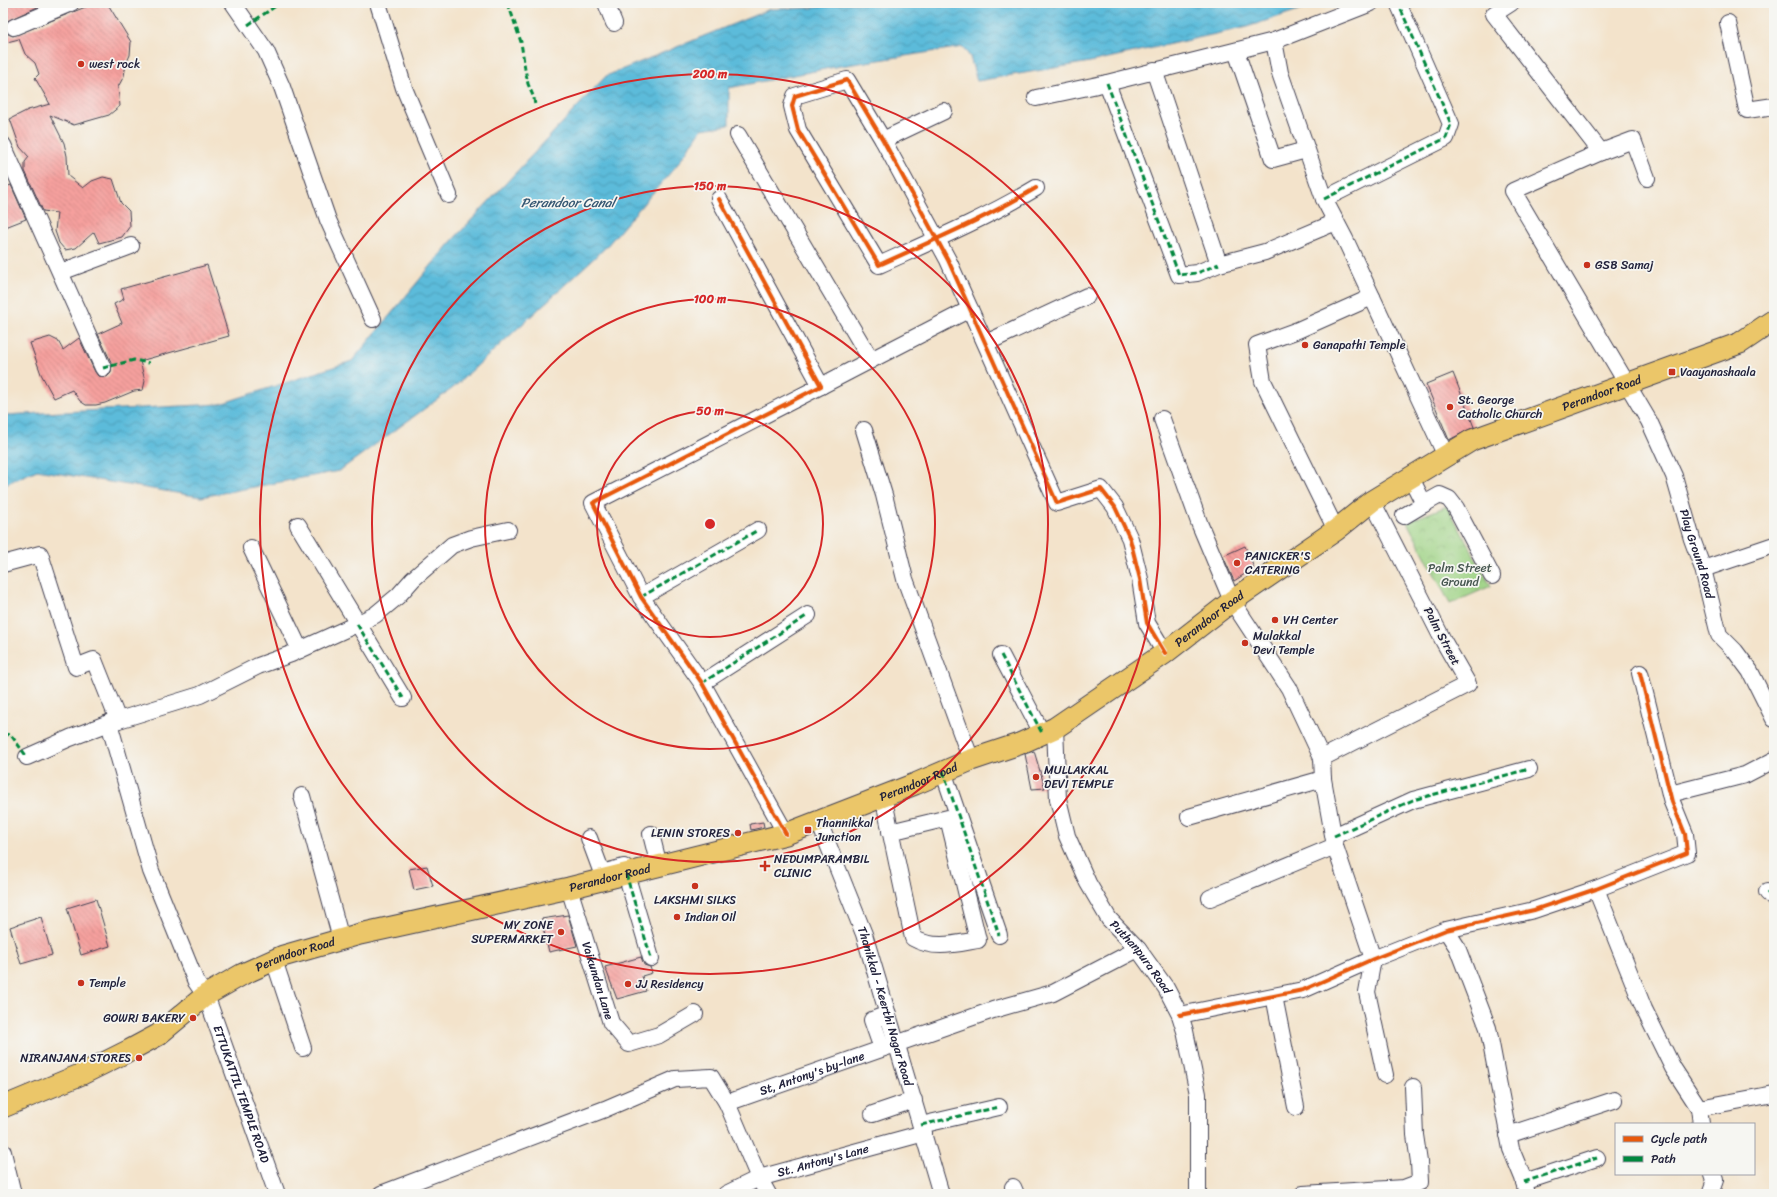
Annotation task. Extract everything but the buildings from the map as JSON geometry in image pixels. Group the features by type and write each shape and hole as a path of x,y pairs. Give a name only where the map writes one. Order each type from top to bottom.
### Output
{"main road":[{"name":"Perandoor Road","path":"3,1107 82,1074 158,1035 206,995 243,974 274,960 341,939 569,888 786,834 971,760 1019,744 1049,731 1165,653 1232,601 1336,530 1372,501 1472,440 1740,343 1774,320"}],"street":[{"path":"14,27 44,8 71,3"},
{"path":"233,3 266,51 282,87 328,220 373,319"},
{"path":"378,3 404,88 448,195"},
{"path":"606,3 614,23"},
{"path":"1036,98 1274,41 1371,3"},
{"path":"1324,199 1446,138 1451,124 1398,3"},
{"path":"1511,3 1494,14 1601,152 1633,140 1647,178"},
{"path":"1728,23 1747,110 1774,106"},
{"path":"1274,41 1280,73 1324,199 1446,456"},
{"path":"1236,51 1273,159 1306,150"},
{"path":"1154,70 1219,264"},
{"path":"1036,188 1006,206 936,240 879,265 798,130 792,106 795,96 846,80 882,140 936,240 948,260 1058,503 1101,489 1115,507 1130,539 1140,579 1148,623 1165,653"},
{"path":"1107,82 1179,275 1197,273 1219,264 1266,252 1336,222"},
{"path":"882,140 944,111"},
{"path":"738,135 871,360"},
{"path":"3,145 104,368"},
{"name":"Play Ground Road","path":"1601,152 1513,191 1649,421 1674,476 1692,540 1703,569 1719,635 1735,651 1750,671 1774,719"},
{"path":"719,198 821,386"},
{"path":"61,272 131,246"},
{"path":"986,343 1087,296"},
{"path":"1336,530 1264,381 1257,345 1298,330 1372,298"},
{"path":"786,834 702,683 641,597 593,503 970,309"},
{"path":"1162,419 1200,524 1232,601 1289,688 1322,758 1323,779 1334,841 1373,959 1367,992 1386,1075"},
{"path":"864,430 884,495 905,579 971,760"},
{"path":"1411,478 1424,504"},
{"path":"1404,516 1440,495 1449,499 1456,508 1492,576"},
{"name":"Palm Street","path":"1322,758 1468,684 1444,642 1372,501"},
{"path":"298,525 403,698"},
{"path":"26,757 70,738 113,722 200,695 258,666 300,650 357,624 375,615 398,596 413,579 452,545 471,538 508,530"},
{"path":"641,597 758,530"},
{"path":"1703,569 1774,545"},
{"path":"251,548 300,650"},
{"name":"ETTUKATTIL TEMPLE ROAD","path":"3,564 40,554 76,667 94,660 113,722 152,871 196,982 206,995 277,1194"},
{"path":"702,683 808,615"},
{"path":"1001,655 1049,731"},
{"path":"1180,1015 1303,990 1373,959 1446,930 1534,910 1596,889 1687,853 1685,834 1670,794 1640,673"},
{"name":"Puthanpura Road","path":"1049,731 1058,799 1067,836 1088,883 1109,919 1138,949 1166,988 1180,1015 1185,1031 1198,1094 1198,1194"},
{"path":"1670,794 1745,775 1774,760"},
{"path":"1210,898 1334,841 1413,800 1529,769"},
{"path":"943,771 999,935"},
{"path":"1189,817 1323,779"},
{"path":"302,796 341,939"},
{"path":"883,796 890,832 913,938 922,944 945,946 978,940 948,818 890,832"},
{"name":"Thanikkal - Keerthi Nagar Road","path":"819,822 864,934 941,1194"},
{"path":"651,834 659,866"},
{"path":"589,838 602,873 624,867 652,958"},
{"name":"Vaikundan Lane","path":"569,888 611,1023 629,1044 659,1035 695,1014"},
{"path":"1596,889 1644,1009 1672,1068 1700,1116 1774,1094"},
{"path":"1446,930 1456,947 1488,1028 1511,1149 1526,1188 1597,1158"},
{"name":"St, Antony's by-lane","path":"727,1102 993,1010 1053,993 1138,949"},
{"path":"274,960 303,1048"},
{"path":"1274,996 1296,1107"},
{"path":"879,1040 872,1020 888,1014"},
{"path":"380,1194 605,1109 674,1079 711,1077 727,1102 759,1178 768,1194"},
{"path":"1303,1194 1421,1188 1415,1135 1412,1087"},
{"path":"873,1114 914,1100"},
{"path":"1508,1136 1614,1100"},
{"name":"St. Antony's Lane","path":"726,1194 759,1178 999,1107"},
{"path":"3,1152 13,1194"},
{"path":"1710,1194 1715,1180 1713,1175"}],"green space":[{"name":"Palm Street Ground","path":"1447,506 1491,586 1450,604 1407,522"}],"water":[{"name":"Perandoor Canal","path":"845,3 1320,3 1247,27 1090,62 977,81 970,57 963,47 840,66 729,88 729,125 702,129 677,165 605,248 453,388 339,471 201,497 37,470 3,485 3,415 220,404 352,361 449,244 606,76 770,9 812,8"}],"marked path":[{"path":"248,25 280,3"},
{"path":"508,3 521,42 528,84 534,98 535,106"},
{"path":"1324,199 1446,138 1451,124 1398,3"},
{"path":"1107,83 1179,275 1197,273 1219,264"},
{"path":"103,368 134,360 149,363"},
{"path":"641,597 758,530"},
{"path":"702,683 808,615"},
{"path":"357,624 403,698"},
{"path":"1001,655 1042,733"},
{"path":"3,734 11,735 27,757"},
{"path":"1334,836 1413,800 1529,769"},
{"path":"943,771 999,935"},
{"path":"626,874 651,958"},
{"path":"1767,892 1774,899"},
{"path":"921,1125 999,1107"},
{"path":"1524,1182 1597,1158"}],"cycle path":[{"path":"1036,188 978,219 939,238 919,247 879,265 798,130 792,106 795,96 847,80 883,140 948,260 1057,503 1101,489 1115,507 1130,539 1140,579 1147,623 1165,653"},
{"path":"719,199 821,386 593,503 641,597 702,683 786,834"},
{"path":"1180,1015 1303,990 1373,959 1446,930 1534,910 1596,889 1687,853 1685,834 1672,802 1640,673"}],"place":[{"name":"west rock","path":"81,64"},
{"name":"GSB Samaj","path":"1587,265"},
{"name":"Ganapathi Temple","path":"1305,345"},
{"name":"Vaayanashaala","path":"1672,372"},
{"name":"St. George Catholic Church","path":"1450,407"},
{"name":"PANICKER'S CATERING","path":"1237,563"},
{"name":"VH Center","path":"1275,620"},
{"name":"Mulakkal Devi Temple","path":"1245,643"},
{"name":"MULLAKKAL DEVI TEMPLE","path":"1036,777"},
{"name":"Thannikkal Junction","path":"808,830"},
{"name":"LENIN STORES","path":"738,833"},
{"name":"NEDUMPARAMBIL CLINIC","path":"765,866"},
{"name":"LAKSHMI SILKS","path":"695,886"},
{"name":"Indian Oil","path":"677,917"},
{"name":"MY ZONE SUPERMARKET","path":"561,932"},
{"name":"Temple","path":"81,983"},
{"name":"JJ Residency","path":"628,984"},
{"name":"GOWRI BAKERY","path":"193,1018"},
{"name":"NIRANJANA STORES","path":"139,1058"}]}
